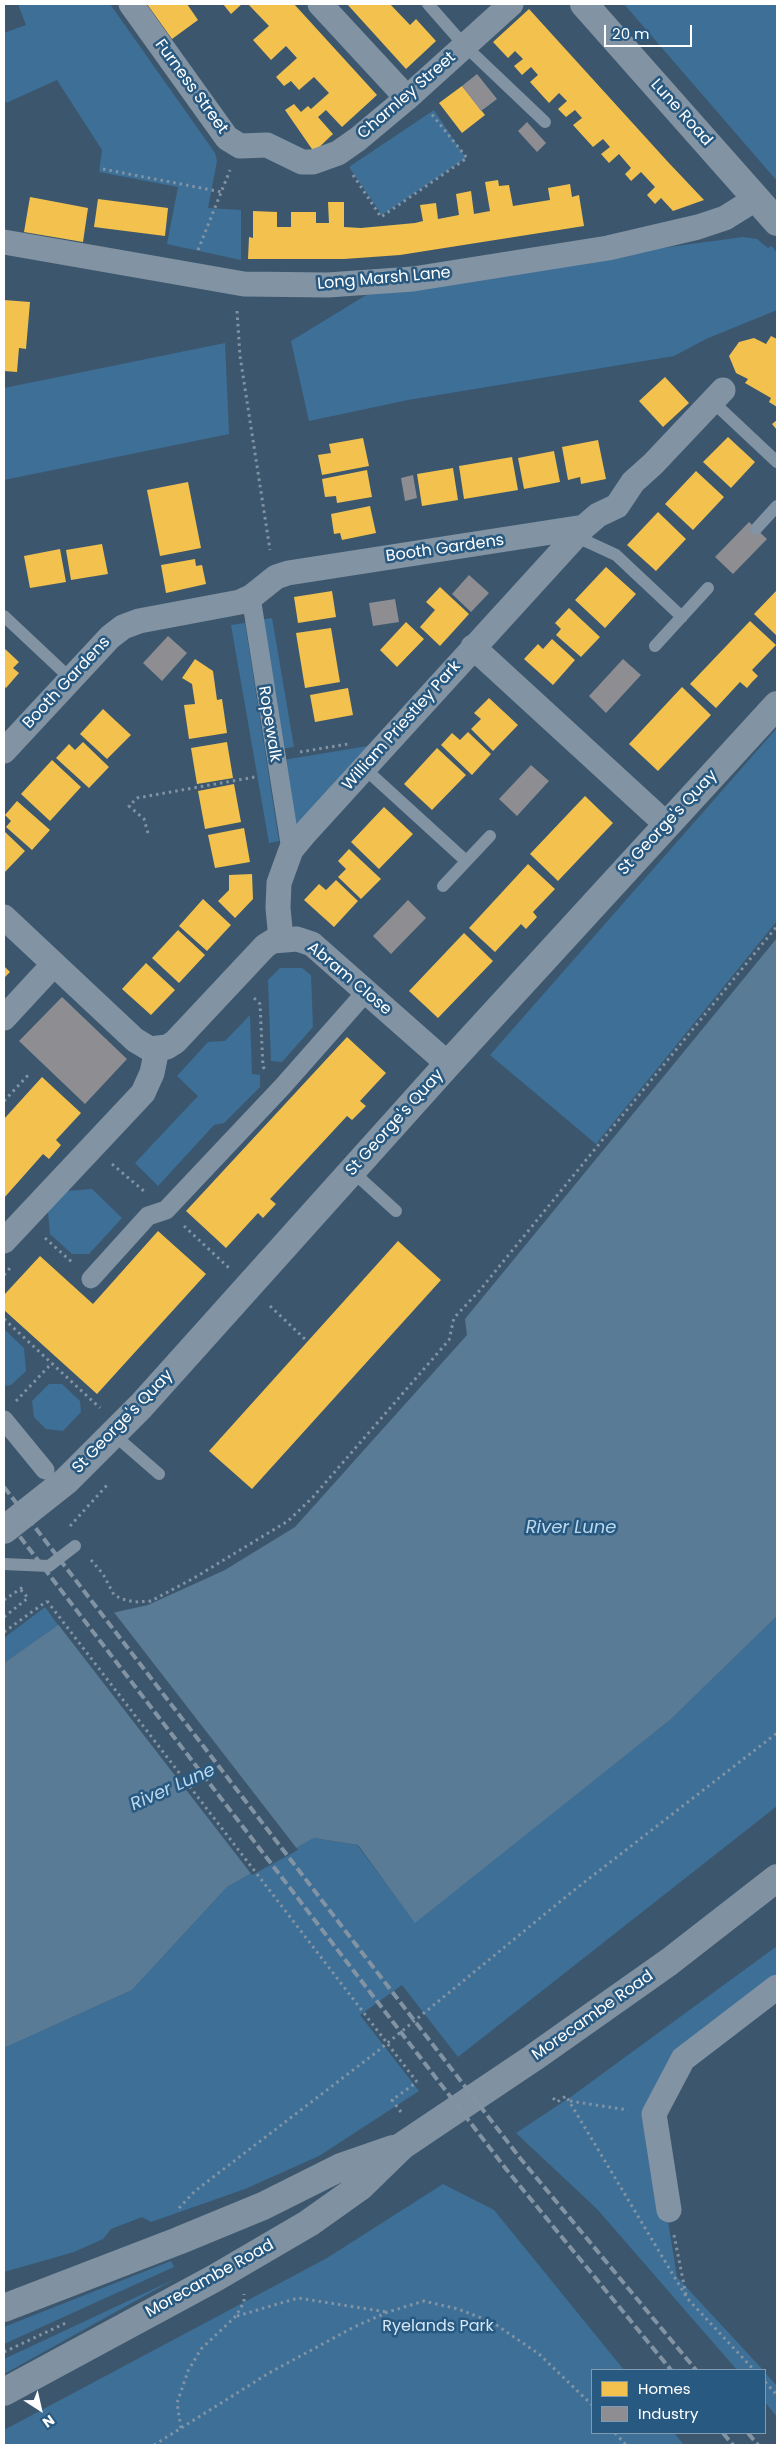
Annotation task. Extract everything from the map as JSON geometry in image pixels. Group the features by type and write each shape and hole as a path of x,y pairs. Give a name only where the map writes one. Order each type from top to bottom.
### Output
{"main road":[{"name":"Morecambe Road","path":"4,2392 215,2278 309,2223 360,2186 402,2146 533,2058 669,1962 777,1878"},
{"name":"Morecambe Road","path":"4,2308 178,2242 263,2206 341,2167 402,2146"}],"street":[{"name":"Furness Street","path":"130,4 215,124 227,138 240,146 267,145 292,155"},
{"path":"320,4 410,95"},
{"name":"Charnley Street","path":"292,155 302,162 313,162 338,153 410,95 511,4"},
{"name":"Lune Road","path":"584,4 777,222"},
{"name":"Long Marsh Lane","path":"4,242 139,268 194,275 235,283 328,285 414,279 608,248 698,227 724,218 757,198"},
{"name":"Booth Gardens","path":"4,751 110,637 123,627 138,621 225,606 251,597 276,577 316,568 580,532 598,515 617,506 637,477 653,464 718,396"},
{"name":"William Priestley Park","path":"281,939 278,908 279,883 291,850 580,532"},
{"name":"Ropewalk","path":"251,597 291,850"},
{"path":"473,648 667,825"},
{"name":"St George's Quay","path":"4,1530 66,1481 141,1406 448,1064 777,705"},
{"path":"4,918 135,1040 150,1049 167,1047 183,1034 254,955 273,941 281,939"},
{"name":"Abram Close","path":"281,939 297,939 312,944 448,1064"},
{"path":"4,1018 54,964"},
{"path":"91,1279 148,1216 166,1210 283,1086 366,992"},
{"path":"10,1251 143,1093 152,1073 157,1049"},
{"path":"4,1420 45,1470"},
{"path":"669,2210 654,2114 683,2059 777,1987"}],"lane":[{"path":"428,4 464,45 545,122"},
{"path":"718,396 777,462"},
{"path":"756,529 777,506"},
{"path":"580,532 616,555 682,617"},
{"path":"655,646 708,588"},
{"path":"4,616 71,679"},
{"path":"364,768 466,861"},
{"path":"444,886 490,836"},
{"path":"352,1171 396,1211"},
{"path":"113,1434 159,1474"},
{"path":"4,1564 49,1566 75,1546"}],"path":[{"path":"338,153 381,216 468,158 410,95"},
{"path":"194,275 197,250 240,146"},
{"path":"102,169 222,192"},
{"path":"235,283 240,356 271,557 276,577"},
{"path":"275,757 392,737"},
{"path":"148,833 144,819 130,806 137,798 256,777"},
{"path":"75,1546 94,1564 114,1594 122,1599 135,1602 151,1601 194,1578 288,1521 313,1497 449,1340 454,1318 480,1290 777,926"},
{"path":"254,998 260,1004 263,1067 283,1086"},
{"path":"4,1101 30,1073"},
{"path":"41,1234 91,1279"},
{"path":"4,1275 10,1251"},
{"path":"248,1286 308,1341"},
{"path":"4,1318 101,1408"},
{"path":"15,1402 52,1363"},
{"path":"4,1617 28,1598 20,1589"},
{"path":"4,1600 8,1597"},
{"path":"4,1632 47,1601 417,2082 392,2100 400,2111"},
{"path":"175,2212 195,2191 374,2054 573,1891 777,1733"},
{"path":"569,2101 654,2114"},
{"path":"669,2210 687,2298"},
{"path":"181,2428 177,2403 188,2371 201,2349 236,2316 244,2302 243,2288"},
{"path":"236,2316 298,2298 388,2312"},
{"path":"154,2445 269,2373 354,2326 388,2312 424,2301 492,2322 539,2354 591,2404"},
{"path":"766,2383 777,2395"},
{"path":"617,2434 626,2445"}],"green space":[{"path":"18,4 110,4 215,153 217,161 208,208 241,210 241,260 167,244 178,187 99,172 102,150 57,80 6,103 4,97 4,33 26,25"},
{"path":"624,4 777,4 777,181"},
{"path":"434,110 466,158 382,215 349,167"},
{"path":"743,237 757,239 768,248 772,246 777,253 777,310 706,339 674,356 408,400 309,421 291,341 368,294 640,251"},
{"path":"225,343 229,434 4,480 4,388"},
{"path":"272,618 294,747 281,749 259,620"},
{"path":"245,623 279,841 269,843 231,625"},
{"path":"777,728 777,921 596,1144 490,1055"},
{"path":"368,746 294,828 283,760"},
{"path":"280,968 302,968 311,975 313,1027 282,1062 271,1061 268,980"},
{"path":"250,1015 252,1074 260,1075 260,1087 224,1123 214,1125 158,1186 135,1163 198,1096 177,1076 208,1042 225,1041"},
{"path":"92,1189 122,1218 89,1254 72,1254 50,1234 48,1212 67,1191"},
{"path":"4,1329 24,1348 26,1371 11,1385 4,1386"},
{"path":"49,1384 62,1384 80,1401 81,1412 63,1431 46,1429 34,1417 32,1401"},
{"path":"45,1607 58,1625 4,1663 4,1638"},
{"path":"777,1616 777,1806 458,2057 402,1985 360,2015 419,2091 319,2156 245,2189 151,2222 142,2217 111,2229 103,2239 74,2252 4,2272 4,2048 132,1990 227,1887 314,1838 357,1845 415,1922 670,1720"},
{"path":"777,1946 777,1978 650,2109 677,2277 762,2369 736,2369 597,2209 516,2133 572,2096"},
{"name":"Ryelands Park","path":"443,2184 494,2210 623,2369 591,2369 591,2434 675,2434 684,2445 4,2445 4,2430 327,2258"},
{"path":"171,2261 174,2267 4,2344 4,2327"},
{"path":"175,2279 4,2374 4,2359"},
{"path":"766,2374 777,2386 777,2417 766,2403"}],"water":[{"name":"River Lune","path":"777,938 777,1616 670,1720 415,1923 358,1845 314,1838 227,1887 132,1990 4,2048 4,1663 58,1625 148,1605 225,1570 295,1527 467,1335 465,1319"}],"pier":[{"path":"113,1611 298,1850 252,1875 57,1623"}],"building: Homes":[{"path":"147,4 187,4 198,20 172,39"},
{"path":"223,4 242,4 231,14"},
{"path":"248,4 294,4 377,95 342,127 326,110 318,117 333,134 314,152 285,110 294,104 301,112 308,106 311,109 329,93 314,77 299,90 291,81 284,86 276,77 297,58 286,46 271,60 253,40 269,26"},
{"path":"347,4 390,4 410,25 416,19 436,41 406,69"},
{"path":"529,9 704,200 673,211 661,198 655,204 647,195 655,187 641,172 631,181 625,174 631,168 619,154 609,163 601,154 610,147 603,139 593,147 573,125 582,118 575,110 566,117 558,109 567,101 559,93 549,103 530,82 538,75 531,67 522,75 514,66 523,59 515,51 508,58 493,42"},
{"path":"462,86 485,115 462,133 439,103"},
{"path":"498,180 499,186 509,185 513,206 550,200 548,188 570,184 572,197 579,195 584,226 400,255 344,259 248,259 249,237 253,238 253,211 277,212 277,227 291,227 291,212 316,212 316,223 329,223 328,202 344,202 344,227 361,228 415,223 423,221 420,205 436,203 438,219 459,215 456,194 471,191 474,214 490,211 485,182"},
{"path":"30,197 88,208 83,242 24,232"},
{"path":"98,199 168,208 165,236 94,227"},
{"path":"4,300 30,302 26,349 19,348 17,372 4,371"},
{"path":"771,336 777,339 777,407 769,402 771,398 745,383 748,379 736,373 729,356 739,342 754,338 766,344"},
{"path":"665,377 689,403 663,427 639,401"},
{"path":"777,420 777,430 772,424"},
{"path":"728,437 755,462 731,488 703,462"},
{"path":"363,438 369,466 322,475 318,455 331,453 329,444"},
{"path":"598,440 606,479 581,484 580,477 568,480 562,447"},
{"path":"554,451 560,482 524,489 518,458"},
{"path":"512,457 518,490 464,499 459,466"},
{"path":"453,468 458,500 422,506 417,474"},
{"path":"367,470 372,497 337,503 336,496 325,497 322,479"},
{"path":"696,471 724,497 693,530 665,504"},
{"path":"188,482 201,548 160,556 147,490"},
{"path":"370,506 376,533 342,540 340,533 334,534 331,514"},
{"path":"658,512 686,539 656,571 627,545"},
{"path":"102,544 108,574 71,580 66,550"},
{"path":"60,549 66,582 30,588 24,556"},
{"path":"195,559 196,566 202,565 206,584 166,593 161,565"},
{"path":"606,567 636,594 605,628 575,600"},
{"path":"440,587 469,614 440,646 420,627 435,610 426,602"},
{"path":"777,590 777,636 754,614"},
{"path":"332,591 336,617 298,623 294,597"},
{"path":"569,608 600,637 581,657 556,635 561,629 555,623"},
{"path":"750,621 776,645 752,670 758,676 747,688 740,682 716,708 690,684"},
{"path":"406,622 424,639 397,667 380,650"},
{"path":"331,628 340,682 305,688 296,633"},
{"path":"552,639 575,660 553,685 524,659 538,644 543,649"},
{"path":"4,648 19,662 13,668 19,673 6,688 4,686"},
{"path":"195,659 213,671 217,700 222,699 227,733 189,739 184,705 195,704 192,684 182,678"},
{"path":"682,687 711,715 658,771 629,744"},
{"path":"348,688 353,715 315,722 310,695"},
{"path":"489,698 518,725 493,751 471,729 481,719 474,713"},
{"path":"103,709 131,735 107,759 80,734"},
{"path":"468,732 491,754 472,775 441,745 452,733 460,740"},
{"path":"83,742 109,767 89,788 56,758 69,744 75,750"},
{"path":"227,742 233,778 197,784 191,748"},
{"path":"437,748 466,775 432,810 404,784"},
{"path":"52,760 81,787 50,821 21,794"},
{"path":"234,784 241,822 205,829 198,791"},
{"path":"585,796 613,823 558,881 530,854"},
{"path":"17,801 50,830 32,850 6,827 11,821 5,815"},
{"path":"384,807 413,834 379,869 351,842"},
{"path":"244,828 250,862 215,868 208,835"},
{"path":"4,831 25,851 4,873"},
{"path":"349,849 381,879 361,899 338,877 346,869 338,861"},
{"path":"528,864 555,889 533,912 537,917 526,929 521,924 495,952 469,928"},
{"path":"252,874 253,899 235,918 218,901 229,890 229,875"},
{"path":"336,880 358,901 334,927 304,900 319,884 326,890"},
{"path":"203,899 231,925 207,951 179,926"},
{"path":"178,930 205,955 179,983 152,958"},
{"path":"464,933 493,961 438,1018 409,991"},
{"path":"146,963 175,990 151,1015 122,989"},
{"path":"4,966 10,972 4,978"},
{"path":"347,1037 386,1073 360,1101 366,1106 352,1120 347,1116 270,1199 276,1204 263,1218 258,1213 226,1248 186,1211"},
{"path":"42,1077 81,1113 56,1140 61,1145 49,1159 43,1154 4,1198 4,1119"},
{"path":"158,1231 206,1274 97,1394 4,1310 4,1295 40,1256 93,1304"},
{"path":"398,1241 441,1280 252,1489 209,1451"}],"building: Industry":[{"path":"477,74 497,99 481,111 462,86"},
{"path":"527,122 546,143 537,152 518,131"},
{"path":"413,475 417,498 405,501 401,478"},
{"path":"749,522 767,539 733,574 715,557"},
{"path":"469,575 489,593 471,612 452,594"},
{"path":"395,599 399,622 373,626 369,603"},
{"path":"168,636 187,653 162,681 143,663"},
{"path":"623,659 641,675 606,713 589,696"},
{"path":"531,765 549,781 517,816 499,799"},
{"path":"408,900 426,918 391,954 373,936"},
{"path":"62,997 127,1059 85,1104 19,1041"}],"railway":[{"path":"4,1487 520,2158 695,2369"},
{"path":"4,1516 506,2169 670,2369"},
{"path":"724,2434 733,2445"},
{"path":"749,2434 758,2445"}]}
